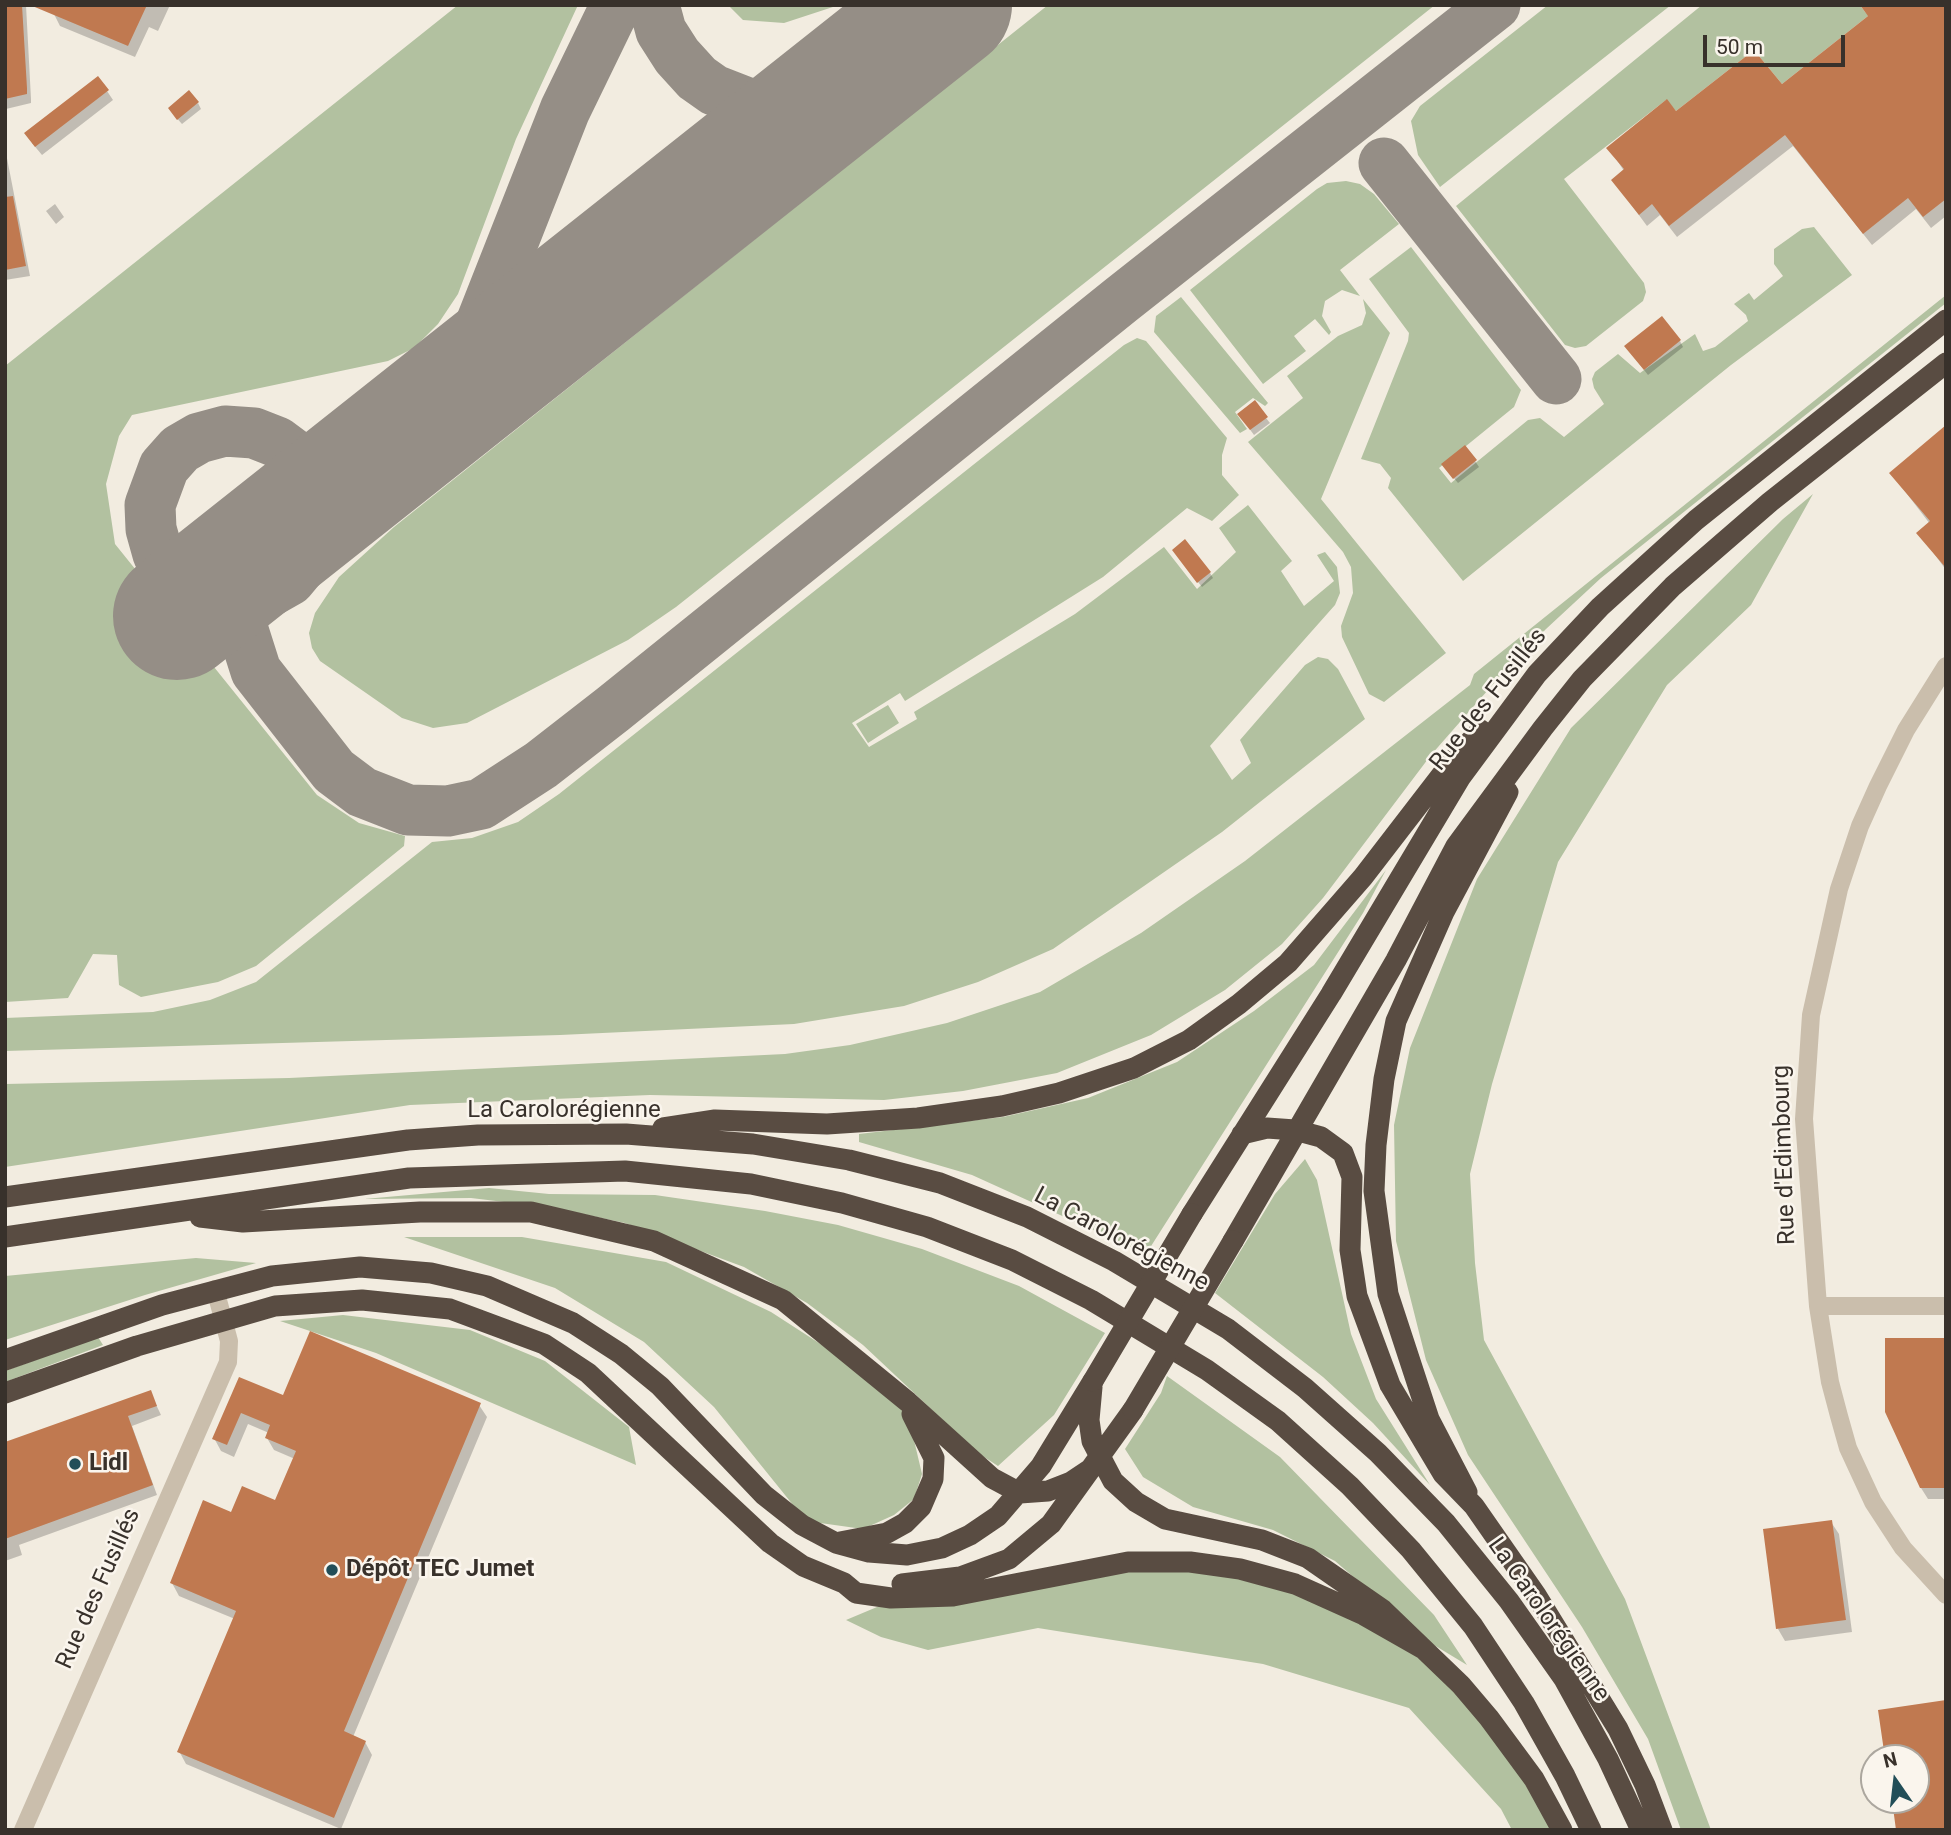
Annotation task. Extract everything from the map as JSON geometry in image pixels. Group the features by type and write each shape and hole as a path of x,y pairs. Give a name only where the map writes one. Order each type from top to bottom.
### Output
{"highway":[{"name":"Rue des Fusillés","path":"5,1360 215,1289 272,1276 318,1270 394,1268 487,1286 573,1322 621,1354 660,1386 764,1495 802,1525 836,1543 869,1552 907,1555 942,1548 970,1535 998,1516 1041,1466 1192,1214 1331,994 1460,778 1537,674 1600,607 1696,520 1946,320"},
{"path":"844,1583 917,1584 960,1577 1009,1559 1051,1524 1133,1410 1369,1008 1456,846 1543,728 1582,679 1673,586 1770,502 1946,363"},
{"path":"626,1134 715,1120 827,1124 918,1118 1002,1106 1059,1093 1134,1068 1189,1040 1239,1004 1288,963 1363,877 1457,755 1537,674"},
{"path":"1543,728 1444,912 1396,1021 1384,1079 1374,1191 1388,1294 1429,1419 1474,1506 1536,1595 1618,1730 1645,1785 1662,1830"},
{"path":"1242,1134 1267,1128 1295,1130 1334,1144 1349,1164 1352,1193 1350,1250 1357,1296 1368,1335 1390,1385 1422,1443 1443,1474 1474,1506"},
{"name":"La Carolorégienne","path":"5,1197 408,1140 478,1135 626,1134 753,1144 849,1160 940,1183 1027,1217 1114,1261 1228,1329 1305,1388 1378,1452 1446,1523 1508,1601 1564,1679 1608,1759 1641,1830"},
{"path":"5,1237 409,1178 625,1171 751,1184 842,1203 927,1227 1012,1260 1091,1300 1207,1370 1278,1421 1350,1486 1411,1550 1472,1626 1524,1703 1565,1776 1591,1830"},
{"path":"170,1214 243,1222 419,1212 531,1212 654,1241 783,1300 908,1402 992,1478 1020,1493 1048,1491 1071,1482 1094,1464"},
{"path":"5,1393 129,1348 275,1306 362,1300 450,1309 532,1339 588,1373 770,1543 803,1566 844,1583 856,1593 891,1598 953,1596 1062,1572 1128,1562 1190,1562 1240,1569 1295,1584 1364,1615 1422,1648"},
{"path":"1093,1381 1089,1420 1094,1464 1136,1502 1165,1519 1262,1540 1308,1558 1382,1610 1489,1718 1534,1779 1562,1830"},
{"path":"836,1543 887,1532 905,1523 921,1507 933,1479 934,1458 908,1402"}],"street":[{"name":"Rue d'Edimbourg","path":"1946,666 1906,730 1860,825 1829,927 1811,1014 1804,1119 1811,1241 1818,1306 1830,1382 1848,1448 1873,1502 1903,1548 1946,1595"},
{"name":"Rue des Fusillés","path":"23,1830 228,1362 229,1341 215,1289"},
{"path":"1818,1306 1946,1306"}],"green space":[{"path":"458,5 578,5 516,139 458,294 438,324 414,348 388,361 132,415 119,436 106,484 115,544 317,795 359,823 405,836 404,846 256,966 218,982 141,997 119,985 117,955 93,954 68,998 5,1002 5,366"},
{"path":"728,5 839,5 784,23 743,20"},
{"path":"1048,5 1435,5 676,607 628,640 467,723 433,728 402,718 320,661 312,648 309,633 315,613 339,577 394,527"},
{"path":"1548,5 1671,5 1440,187 1418,155 1411,121 1420,106"},
{"path":"1702,5 1860,5 1868,16 1782,84 1754,50 1676,111 1666,100 1564,179 1644,283 1646,292 1643,301 1586,346 1575,348 1565,345 1456,206"},
{"path":"1346,181 1360,184 1374,194 1399,224 1340,270 1360,296 1342,290 1325,301 1322,316 1331,332 1329,335 1315,319 1294,336 1306,351 1263,384 1190,290 1317,189 1327,183"},
{"path":"1814,227 1852,275 1731,365 1463,581 1388,488 1391,478 1380,464 1361,459 1409,333 1369,279 1411,247 1521,390 1514,407 1439,468 1451,483 1528,420 1540,418 1564,437 1604,404 1592,379 1595,372 1618,354 1640,373 1695,334 1703,351 1715,347 1748,321 1746,315 1734,304 1749,293 1754,300 1783,276 1774,264 1774,249 1802,229"},
{"path":"1946,295 1946,303 1601,578 1546,629 1502,674 1431,755 1323,898 1282,944 1225,990 1151,1035 1057,1073 963,1091 884,1100 650,1095 410,1105 5,1167 5,1084 289,1078 785,1054 850,1045 947,1023 1040,992 1141,933 1245,861 1470,685 1474,674"},
{"path":"1181,297 1268,403 1265,406 1253,398 1235,412 1247,429 1240,433 1154,332 1156,316"},
{"path":"1363,299 1390,333 1321,499 1446,653 1384,702 1369,694 1342,637 1341,626 1353,593 1351,567 1343,552 1248,442 1303,398 1287,376 1338,336 1362,325 1366,313"},
{"path":"1137,338 1146,341 1227,438 1222,455 1222,475 1239,495 1212,521 1187,508 1103,577 905,701 900,693 852,723 869,747 917,719 914,712 1075,614 1164,547 1197,589 1236,552 1219,528 1248,505 1292,561 1281,571 1304,606 1334,581 1317,555 1325,552 1337,567 1340,593 1335,605 1210,746 1232,780 1251,763 1240,740 1305,665 1318,657 1328,659 1338,669 1365,719 1222,832 1053,949 978,982 904,1006 794,1024 560,1035 5,1051 5,1018 153,1012 210,1000 256,982 432,842 472,838 518,822 559,794 1124,345"},
{"path":"1813,494 1751,605 1667,685 1558,862 1492,1084 1470,1174 1475,1263 1484,1340 1625,1599 1711,1830 1681,1830 1648,1739 1582,1627 1468,1455 1426,1360 1396,1241 1394,1125 1410,1048 1477,879 1571,728 1783,519"},
{"path":"888,705 899,723 868,743 856,724"},
{"path":"1386,870 1363,913 1146,1254 972,1175 859,1142 859,1134 1003,1117 1088,1098 1177,1062 1254,1011 1314,965"},
{"path":"1305,1159 1317,1180 1351,1334 1376,1399 1430,1485 1373,1423 1323,1377 1215,1293 1275,1194"},
{"path":"489,1188 549,1194 655,1195 838,1225 922,1249 1019,1286 1105,1333 1054,1415 998,1466 978,1453 863,1345 807,1303 744,1267 625,1223 554,1208 471,1198 364,1199"},
{"path":"404,1237 522,1237 666,1262 771,1312 904,1398 922,1474 914,1499 894,1515 863,1529 806,1521 714,1407 644,1342 555,1288"},
{"path":"196,1258 256,1263 5,1340 5,1276"},
{"path":"343,1315 470,1330 545,1361 629,1427 636,1465 376,1353 280,1321"},
{"path":"98,1337 103,1345 5,1382 5,1371"},
{"path":"1167,1376 1280,1457 1434,1615 1467,1665 1429,1642 1335,1561 1273,1530 1193,1507 1143,1477 1125,1449 1161,1393"},
{"path":"1118,1563 1246,1564 1402,1637 1478,1705 1562,1830 1512,1830 1501,1809 1409,1708 1263,1664 1038,1628 928,1650 881,1637 846,1620 877,1607"}],"building":[{"path":"5,5 22,5 27,94 5,99"},
{"path":"30,5 147,5 128,46"},
{"path":"1860,5 1946,5 1946,199 1923,217 1908,198 1863,234 1785,135 1669,226 1652,204 1639,215 1611,180 1624,169 1606,148 1667,99 1676,111 1754,50 1782,84 1868,16"},
{"path":"98,76 109,90 35,147 24,133"},
{"path":"189,90 199,102 177,120 168,108"},
{"path":"13,196 26,266 5,270 5,197"},
{"path":"1662,316 1681,340 1644,370 1624,346"},
{"path":"1255,400 1268,417 1250,430 1237,414"},
{"path":"1946,425 1946,568 1916,533 1930,521 1889,473"},
{"path":"1465,445 1477,460 1453,479 1441,464"},
{"path":"1185,539 1211,572 1197,583 1172,550"},
{"name":"Dépôt TEC Jumet","path":"310,1331 481,1403 344,1731 366,1741 334,1818 177,1752 236,1611 170,1583 203,1500 231,1512 242,1486 275,1500 296,1451 265,1438 270,1425 241,1413 227,1445 212,1439 239,1377 283,1395"},
{"path":"1885,1338 1946,1338 1946,1488 1920,1488 1885,1412"},
{"name":"Lidl","path":"151,1390 157,1406 128,1416 153,1485 5,1539 5,1442"},
{"path":"1832,1520 1846,1620 1776,1629 1763,1529"},
{"path":"1946,1700 1946,1830 1896,1830 1894,1814 1930,1814 1930,1744 1883,1744 1878,1710"}],"taxiway":[{"path":"339,488 325,507 316,541 305,562 290,580 260,597 224,600 185,587 158,554 151,529 150,505 164,467 180,449 199,438 225,431 254,433 277,442 312,468 334,473 350,470 401,437 455,389 565,110 616,5"},
{"path":"654,5 661,31 677,56 697,78 714,90 750,104 778,105 806,101 831,91 884,55"},
{"path":"286,530 261,559 245,600 242,627 256,671 334,771 362,792 408,810 448,811 481,804 541,765 613,709 1121,300 1495,5"},
{"path":"1384,163 1556,379"}],"runway":[{"path":"177,616 948,5"}],"place":[{"name":"Lidl","path":"75,1464"},
{"name":"Dépôt TEC Jumet","path":"332,1570"}]}
